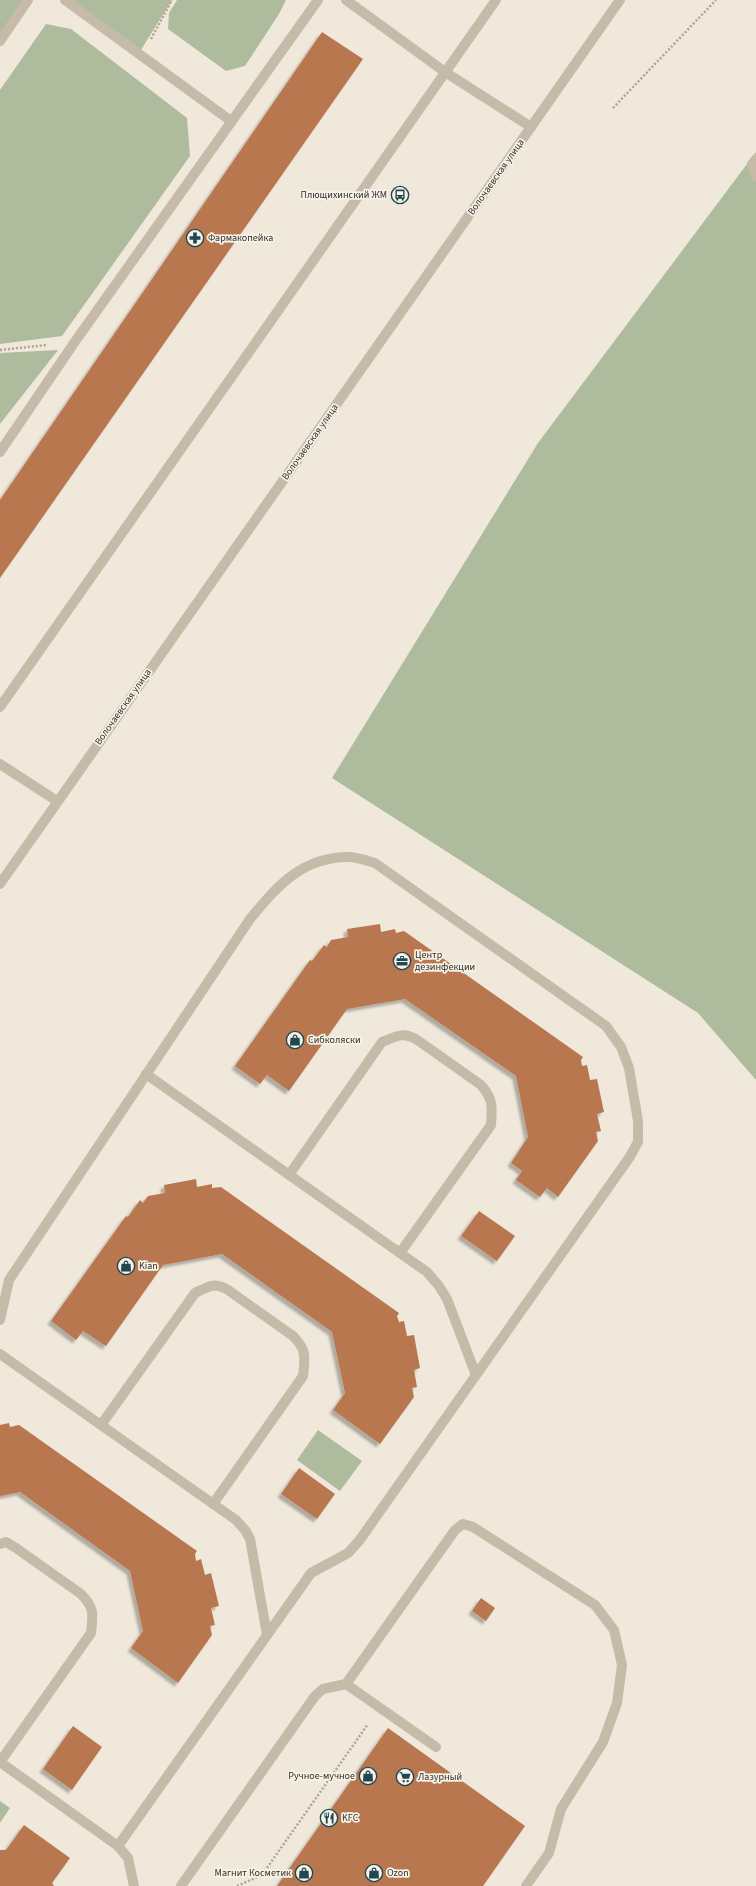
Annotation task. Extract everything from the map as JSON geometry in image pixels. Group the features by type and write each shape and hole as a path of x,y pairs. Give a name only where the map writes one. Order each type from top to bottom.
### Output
{"street":[{"path":"0,41 28,0"},
{"path":"65,0 231,121"},
{"path":"0,452 74,343 318,0"},
{"path":"346,0 445,72 531,127"},
{"path":"0,707 496,0"},
{"name":"Волочаевская улица","path":"0,884 620,0"},
{"path":"756,159 752,164 756,176"},
{"path":"0,764 57,801"},
{"path":"0,1320 9,1280 146,1074 250,919 275,888 302,868 331,859 352,857 375,863 606,1026 621,1047 629,1068 638,1122 638,1142 630,1158 359,1541 348,1553 311,1573 118,1846"},
{"path":"289,1175 382,1042 396,1036 406,1034 416,1039 481,1086 489,1095 493,1105 491,1125 400,1253"},
{"path":"146,1074 427,1272 440,1286 447,1299 476,1375"},
{"path":"102,1425 195,1293 208,1286 218,1285 228,1290 287,1331 302,1345 305,1355 303,1376 213,1504"},
{"path":"0,1354 236,1520 245,1530 250,1539 268,1635"},
{"path":"181,1886 315,1696 323,1689 346,1684 455,1530 463,1524 473,1527 595,1605 614,1630 622,1665 617,1703 603,1742 561,1809 549,1853 526,1886"},
{"path":"0,1544 6,1542 16,1548 81,1594 90,1603 93,1613 91,1634 0,1762 118,1846 128,1858 134,1886"},
{"path":"346,1684 436,1747"}],"path":[{"path":"139,53 145,49 158,29 172,0"},
{"path":"613,108 716,0"},
{"path":"0,350 74,343"},
{"path":"237,1886 262,1875 380,1707"}],"green space":[{"path":"0,0 28,0 0,40"},
{"path":"65,0 172,0 139,53"},
{"path":"177,0 286,0 279,14 245,66 226,71 168,29 169,13"},
{"path":"46,24 71,29 187,118 190,156 62,336 0,344 0,90"},
{"path":"756,152 756,1080 698,1013 332,778 538,443"},
{"path":"58,350 0,424 0,353"},
{"path":"318,1430 362,1461 340,1491 297,1460"},
{"path":"0,1801 10,1808 0,1823"}],"building":[{"path":"322,32 363,59 0,578 0,500"},
{"path":"380,924 381,932 395,929 396,933 404,931 583,1057 581,1060 582,1066 587,1065 590,1080 597,1079 604,1112 597,1114 601,1131 596,1132 598,1141 558,1197 547,1188 540,1197 516,1180 522,1171 511,1163 528,1137 516,1076 405,999 347,1009 289,1091 267,1075 260,1084 235,1066 310,960 312,961 324,945 327,947 331,940 348,937 347,929"},
{"path":"196,1179 197,1187 212,1184 212,1188 221,1187 399,1313 397,1316 399,1322 404,1321 407,1336 414,1335 420,1368 414,1370 417,1387 412,1388 414,1397 380,1444 333,1410 345,1393 332,1332 222,1254 163,1265 106,1346 83,1331 76,1340 51,1321 126,1216 128,1217 140,1200 143,1203 148,1196 165,1193 164,1185"},
{"path":"479,1211 515,1236 497,1261 461,1236"},
{"path":"9,1423 10,1427 19,1425 197,1551 195,1554 196,1561 201,1559 205,1575 211,1573 219,1606 211,1608 215,1625 210,1626 212,1635 178,1683 131,1648 143,1631 130,1571 20,1492 0,1496 0,1425"},
{"path":"299,1468 335,1494 317,1519 281,1494"},
{"path":"481,1598 495,1608 486,1621 472,1611"},
{"path":"73,1726 102,1747 72,1790 43,1769"},
{"name":"Лазурный","path":"388,1728 525,1826 483,1886 277,1886"},
{"path":"24,1825 70,1858 52,1883 54,1886 0,1886 0,1850 6,1850"}],"place":[{"name":"Плющихинский ЖМ","path":"400,195"},
{"name":"Фармакопейка","path":"195,238"},
{"name":"Центр дезинфекции","path":"402,961"},
{"name":"Сибколяски","path":"295,1040"},
{"name":"Kian","path":"126,1266"},
{"name":"Ручное-мучное","path":"368,1776"},
{"name":"Лазурный","path":"405,1777"},
{"name":"KFC","path":"329,1818"},
{"name":"Магнит Косметик","path":"304,1873"},
{"name":"Ozon","path":"374,1873"}]}
